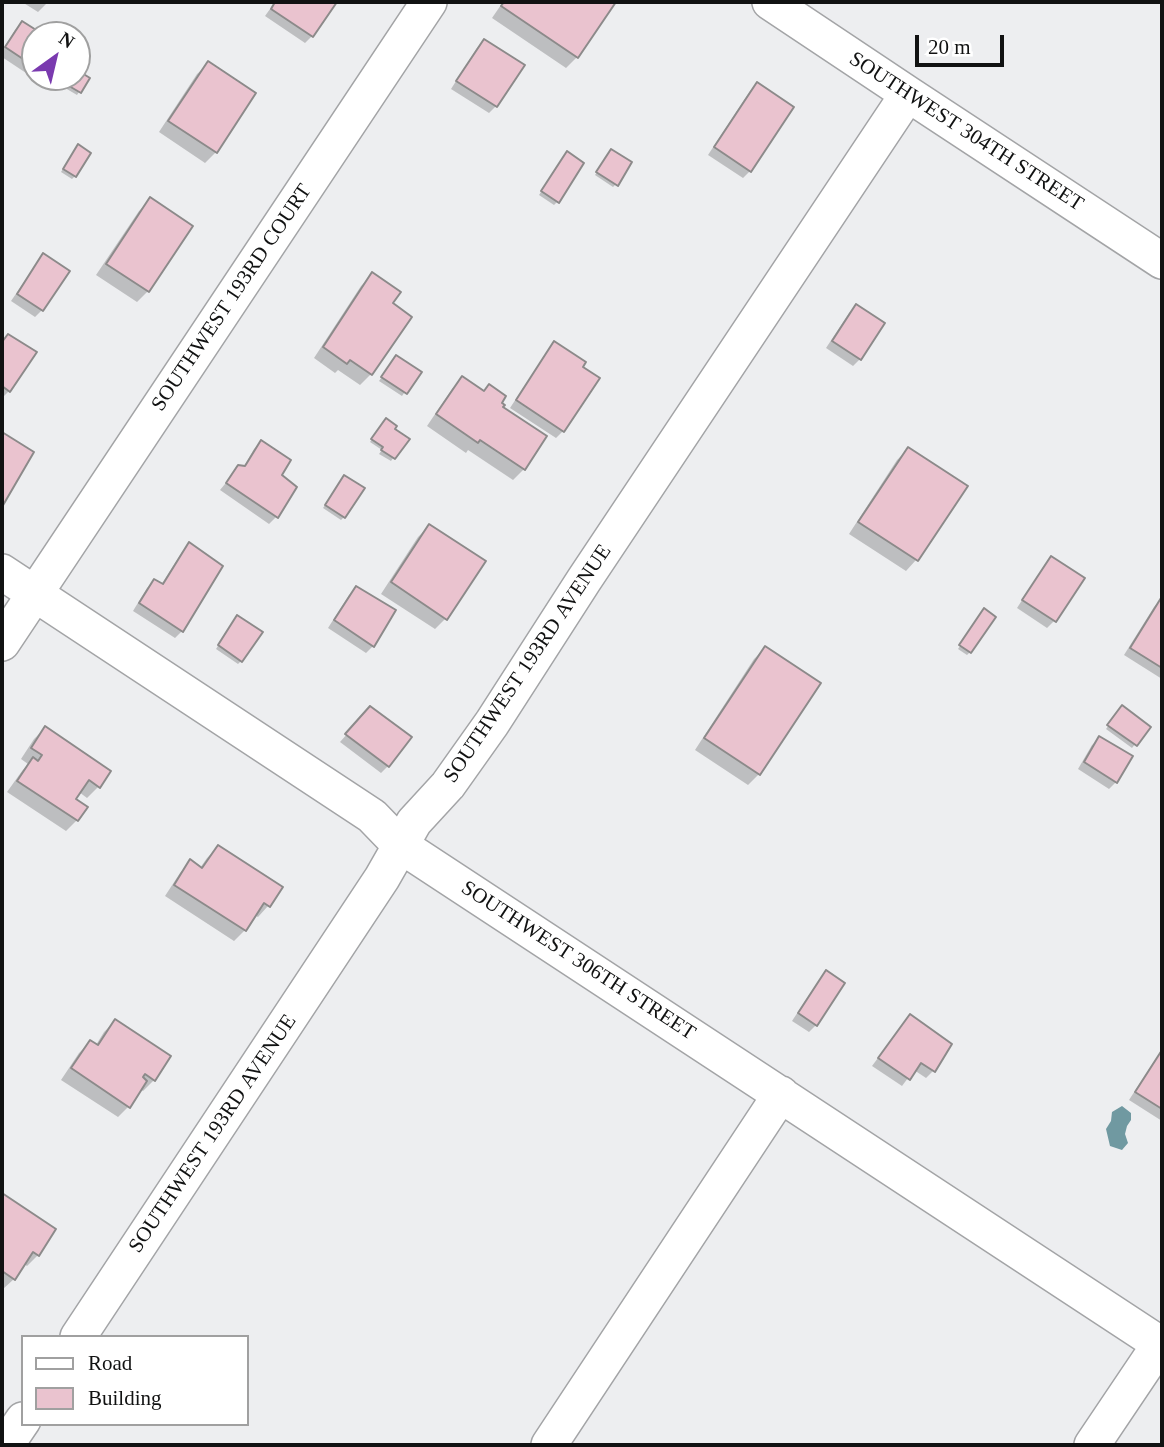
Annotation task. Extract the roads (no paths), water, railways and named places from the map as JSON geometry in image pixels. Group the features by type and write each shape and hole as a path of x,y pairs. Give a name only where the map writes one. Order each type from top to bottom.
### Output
{"street":[{"name":"SOUTHWEST 193RD COURT","path":"2,643 429,2"},
{"name":"SOUTHWEST 304TH STREET","path":"770,2 1162,261"},
{"name":"SOUTHWEST 193RD AVENUE","path":"79,1335 382,878 414,822 448,785 492,723 584,580 908,94"},
{"name":"SOUTHWEST 306TH STREET","path":"2,572 372,816 400,845 1161,1343"},
{"path":"550,1445 781,1094"},
{"path":"1092,1445 1161,1343"},
{"path":"6,1445 21,1423"}],"water":[{"path":"1122,1106 1131,1113 1131,1120 1125,1134 1128,1143 1122,1150 1110,1146 1106,1129 1112,1112"}]}
